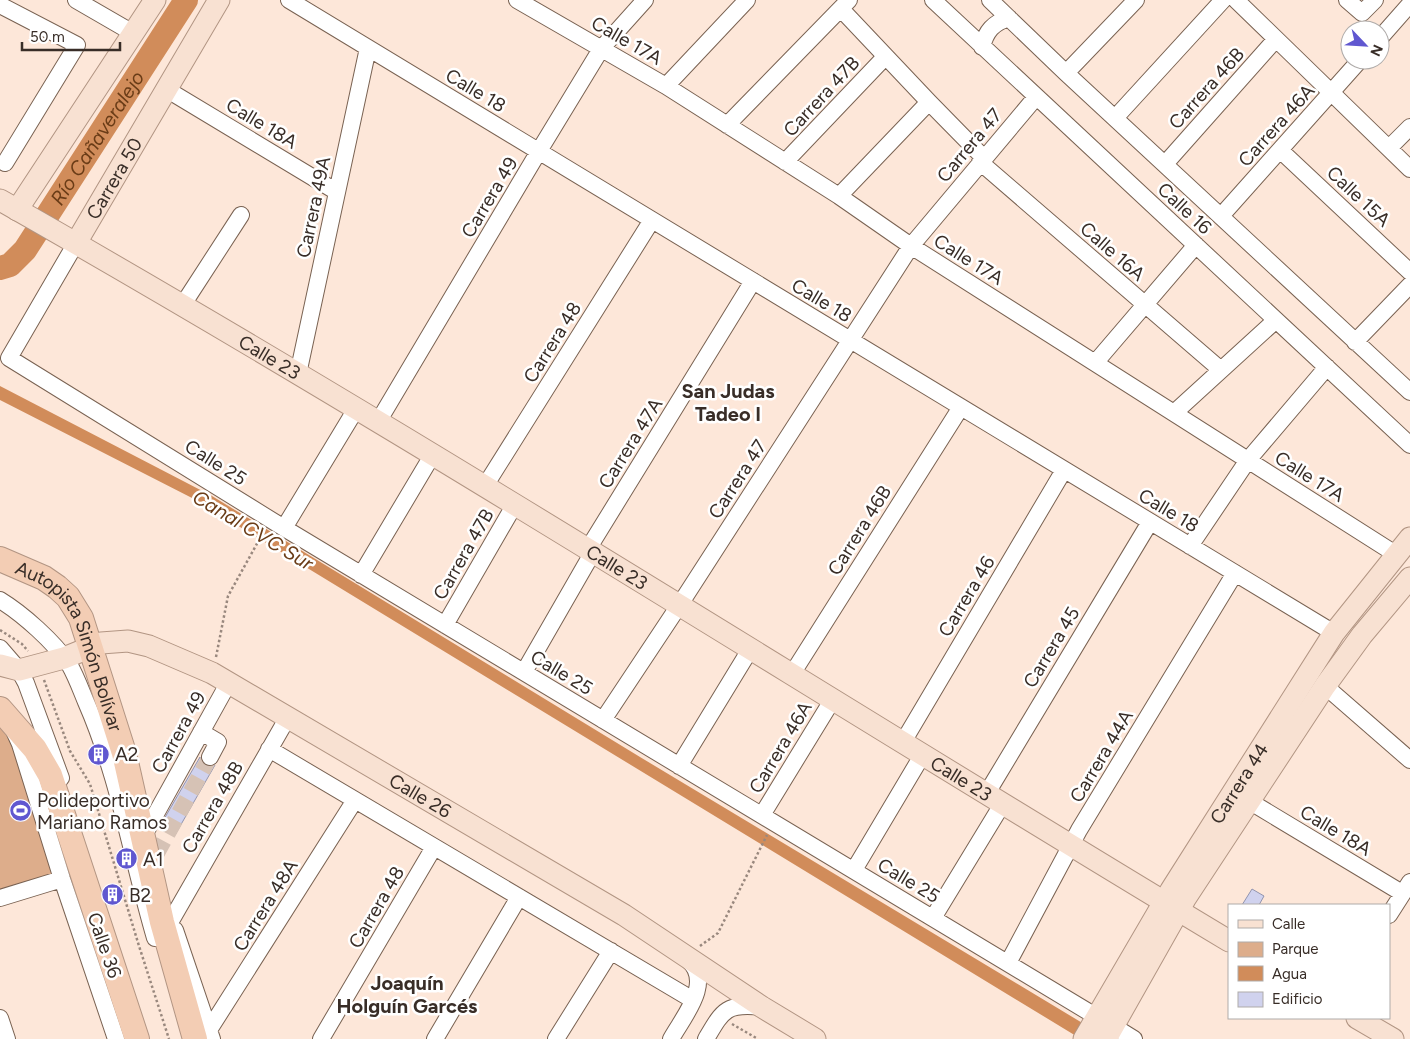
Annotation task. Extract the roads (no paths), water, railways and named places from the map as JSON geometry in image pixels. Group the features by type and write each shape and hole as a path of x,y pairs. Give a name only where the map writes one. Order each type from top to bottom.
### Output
{"highway":[{"name":"Autopista Simón Bolívar","path":"0,559 44,578 57,587 68,596 82,618 124,753 162,922 205,1036"},
{"path":"5,715 35,749 50,776 137,1039"}],"main road":[{"path":"15,209 155,0"},
{"name":"Carrera 50","path":"70,240 166,89 219,0"},
{"name":"Calle 23","path":"15,209 433,454 1228,940"},
{"name":"Carrera 44","path":"1100,1029 1171,906 1334,634 1410,538"},
{"name":"Carrera 44","path":"1171,906 1249,801 1325,686 1362,635 1406,588"},
{"path":"64,658 76,639 82,618"},
{"name":"Calle 26","path":"19,666 64,658 102,643 128,641 149,646 220,678 288,716 624,915 762,1007 815,1039"},
{"path":"1359,1019 1393,1039"}],"street":[{"path":"76,0 133,33"},
{"name":"Calle 18","path":"289,0 1334,634"},
{"name":"Calle 17A","path":"517,0 666,86 839,196 910,246 1397,555"},
{"name":"Carrera 49","path":"378,422 601,49 645,0"},
{"path":"666,86 747,0"},
{"name":"Calle 16","path":"933,0 1410,445"},
{"path":"1115,118 1223,0"},
{"path":"1236,0 1410,169"},
{"path":"1347,0 1362,14 1377,0 1397,19"},
{"path":"1066,73 1131,2"},
{"path":"970,35 979,31 993,16 993,3"},
{"name":"Calle 16","path":"993,3 1410,392"},
{"path":"726,125 845,4"},
{"name":"Calle 16A","path":"845,4 885,57 982,160 1220,370"},
{"path":"1390,27 1410,4"},
{"path":"0,5 77,45 5,163"},
{"path":"982,47 984,37 990,28 998,21 1009,18"},
{"name":"Carrera 46B","path":"1165,164 1276,39"},
{"name":"Carrera 49A","path":"298,374 368,48"},
{"name":"Carrera 47B","path":"786,162 885,57"},
{"name":"Carrera 46A","path":"1221,216 1351,70"},
{"name":"Calle 18A","path":"166,89 337,192"},
{"name":"Carrera 47","path":"603,720 851,340 910,246 1036,97"},
{"path":"839,196 929,102"},
{"path":"1389,148 1410,126"},
{"name":"Calle 15A","path":"1280,150 1410,272"},
{"path":"182,306 241,215"},
{"name":"Carrera 48","path":"485,486 652,220"},
{"name":"Carrera 50","path":"9,358 70,240"},
{"path":"1095,363 1196,245"},
{"name":"Carrera 47A","path":"524,672 591,551 754,281"},
{"path":"1355,342 1410,285"},
{"path":"1174,413 1276,320"},
{"name":"Calle 25","path":"9,358 361,575 1008,963 1100,1029 1134,1039"},
{"path":"1190,546 1248,460 1326,367"},
{"name":"Carrera 46B","path":"792,674 961,407"},
{"path":"284,528 356,409"},
{"path":"361,575 433,454"},
{"name":"Carrera 46","path":"903,742 1064,470"},
{"name":"Carrera 47B","path":"445,625 515,504"},
{"name":"Carrera 45","path":"933,918 995,798 1150,522"},
{"name":"Carrera 44A","path":"1008,963 1071,844 1235,573"},
{"path":"0,600 13,608 32,625 64,658 71,667 94,720 111,771 145,905 184,1039"},
{"path":"0,648 19,666 26,683 59,772 148,1039"},
{"path":"679,766 751,648"},
{"name":"Carrera 49","path":"148,828 201,732 220,678"},
{"path":"1325,686 1410,760"},
{"name":"Carrera 46A","path":"762,815 833,699"},
{"name":"Calle 36","path":"5,715 20,744 62,879 116,1039"},
{"name":"Carrera 48B","path":"172,919 288,716"},
{"path":"201,732 218,742 210,757"},
{"name":"Calle 26","path":"269,749 693,1000"},
{"path":"124,753 148,828 205,1036"},
{"path":"854,870 922,754"},
{"name":"Carrera 48A","path":"205,1036 355,800"},
{"name":"Calle 18A","path":"1249,801 1406,888"},
{"name":"Carrera 48","path":"321,1039 434,847"},
{"path":"0,898 62,879"},
{"path":"1390,913 1406,888"},
{"path":"435,1039 519,897"},
{"path":"556,1039 612,951"},
{"path":"670,1039 699,988 699,976 694,965 685,957"},
{"path":"706,1039 721,1014 736,1007 747,1005 762,1007"},
{"path":"0,1018 7,1039"}],"water":[{"name":"Canal CVC Sur","path":"0,386 212,496 640,757 1109,1039 1081,1039 194,499 0,400"}],"waterway":[{"name":"Río Cañaveralejo","path":"0,268 10,265 25,250 186,0"}],"tunnel":[{"path":"156,855 210,757"}],"place":[{"name":"A2","path":"99,754"},
{"name":"Polideportivo Mariano Ramos","path":"21,811"},
{"name":"A1","path":"127,859"},
{"name":"B2","path":"113,895"}],"district":[{"name":"San Judas Tadeo I","path":"728,402"},
{"name":"Joaquín Holguín Garcés","path":"407,994"}]}
